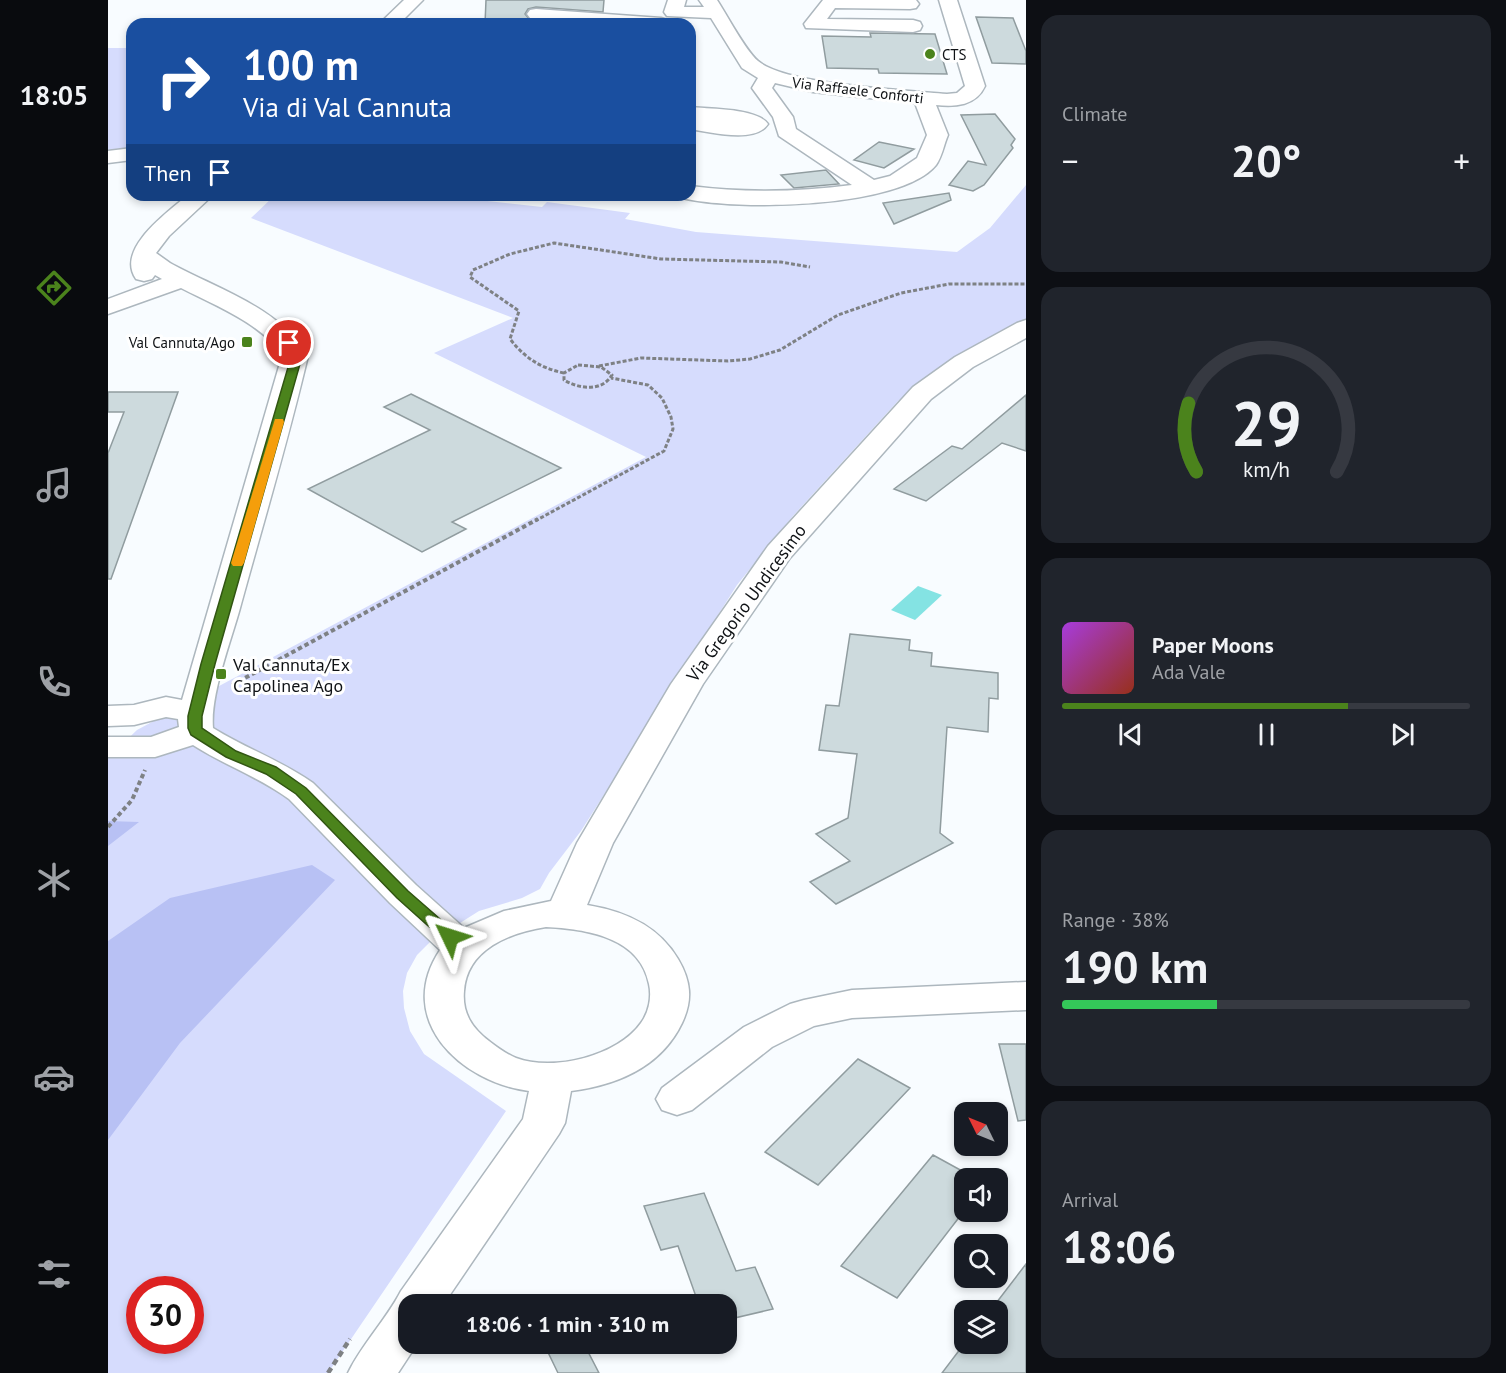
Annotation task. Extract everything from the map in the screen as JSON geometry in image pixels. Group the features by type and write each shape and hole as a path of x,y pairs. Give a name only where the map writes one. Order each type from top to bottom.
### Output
{"street":[{"path":"394,18 414,0"},
{"path":"677,0 673,12 717,14"},
{"path":"948,0 975,83"},
{"path":"536,14 561,18"},
{"name":"Via Raffaele Conforti","path":"717,14 752,67 770,77 804,85 923,98 960,99 973,91 975,83"},
{"path":"821,14 813,24 912,15"},
{"name":"Via Raffaele Conforti","path":"744,54 766,67 807,76 934,91 956,89 975,83"},
{"path":"770,77 762,88 783,117 786,132 871,188"},
{"path":"696,194 745,199 798,199 831,196 871,188 916,169 936,150 936,125 923,98"},
{"path":"696,114 747,119 758,124 745,129 696,124"},
{"path":"108,157 126,155"},
{"path":"108,747 155,747 186,717 279,420 291,371 283,357 274,349 172,284 147,277 141,269 141,259 155,237 195,201"},
{"path":"108,307 172,284"},
{"name":"Via Gregorio Undicesimo","path":"564,915 595,843 628,783 687,684 779,552 922,393 964,362 1026,328"},
{"path":"108,701 136,701 186,717 231,754 271,771 301,791 403,894 463,949"},
{"path":"108,716 146,713 186,717"},
{"path":"564,915 595,919 618,927 638,938 653,952 664,968 670,986 670,1004 664,1023 651,1040 634,1054 612,1065 587,1073 552,1077 513,1074 479,1056 458,1037 445,1015 442,992 448,969 463,949 480,935 500,925 522,918 564,915"},
{"path":"677,1100 758,1037 804,1014 852,1004 1026,996"},
{"path":"425,1294 544,1123 552,1077"},
{"path":"363,1354 398,1326"}],"path":[{"path":"611,378 610,371 599,366 578,365 564,373 538,366 522,354 510,339 519,311 470,277 473,270 510,254 554,243 661,259 758,261 810,267"},
{"path":"599,366 619,358 643,357 689,361 742,359 771,354 838,316 872,302 941,285 1026,284"},
{"path":"225,689 664,451 673,429 667,410 650,386 633,380 611,378 597,387 581,387 564,380 564,373"},
{"path":"108,827 132,800 155,747"},
{"path":"328,1373 363,1354"}],"shaded area":[{"path":"108,48 126,48 126,153 108,155"},
{"path":"1026,185 1026,321 950,363 898,401 793,516 737,585 581,831 549,873 540,889 522,898 479,911 430,942 417,955 407,973 403,991 404,1008 410,1031 424,1054 506,1111 328,1373 108,1373 108,758 137,730 646,457 434,353 513,318 251,218 269,201 488,201 542,207 547,202 630,213 625,219 696,232 957,252 990,228"},
{"path":"918,586 942,595 915,620 891,610"},
{"path":"108,821 139,822 108,846"},
{"path":"312,865 335,880 180,1043 108,1140 108,941 170,898"}],"building":[{"path":"486,0 604,0 603,12 536,7 528,9 525,14 528,18 485,18"},
{"path":"976,17 1013,18 1026,51 1026,64 992,63"},
{"path":"870,33 935,34 947,74 879,73 878,69 827,68 822,36 871,37"},
{"path":"995,114 1015,139 1011,145 1013,148 984,185 973,191 949,185 968,161 986,165 961,115"},
{"path":"879,142 914,149 884,168 854,160"},
{"path":"826,170 839,184 794,188 781,175"},
{"path":"949,193 951,200 894,224 883,203"},
{"path":"108,392 178,392 111,579 108,579 108,453 124,412 108,412"},
{"path":"411,394 561,468 452,522 466,529 422,552 308,489 430,430 384,407"},
{"path":"1026,395 1026,451 1002,443 926,501 894,489 952,446 962,449"},
{"path":"850,634 910,640 909,650 932,653 931,666 998,673 998,699 989,698 988,732 947,727 940,833 953,843 836,904 810,882 850,861 816,834 848,818 857,754 819,750 826,705 839,706"},
{"path":"999,1044 1026,1044 1026,1120 1018,1121"},
{"path":"858,1059 910,1088 818,1185 765,1152"},
{"path":"933,1155 957,1168 954,1168 956,1222 897,1298 841,1266"},
{"path":"704,1193 736,1271 755,1267 773,1309 737,1317 737,1294 695,1294 678,1246 661,1250 644,1206"},
{"path":"1026,1264 1026,1373 942,1373 956,1354 1008,1354 1008,1300 998,1300"},
{"path":"549,1354 589,1354 599,1373 558,1373"}],"slow traffic":[{"path":"238,563 279,422"}],"place":[{"name":"CTS","path":"930,54"},
{"name":"Val Cannuta/Ago","path":"247,342"},
{"name":"Val Cannuta/Ex Capolinea Ago","path":"221,674"}],"route":[{"path":"289,343 296,359 208,664 194,721 196,732 231,754 282,777 301,791 421,912 450,937"}]}
